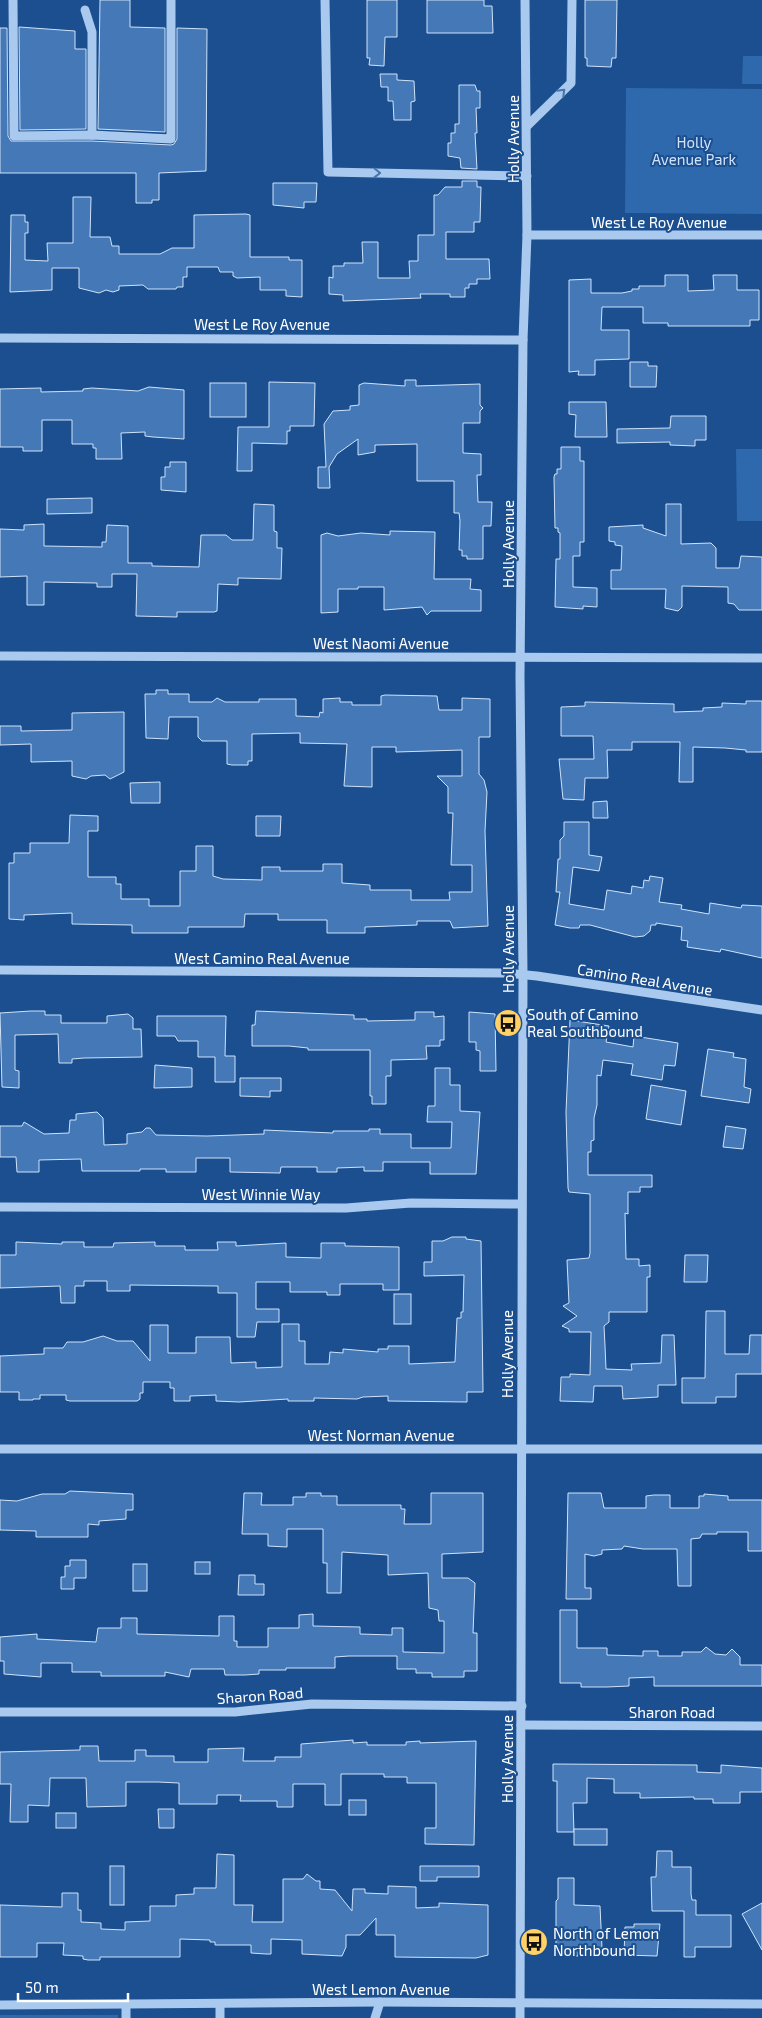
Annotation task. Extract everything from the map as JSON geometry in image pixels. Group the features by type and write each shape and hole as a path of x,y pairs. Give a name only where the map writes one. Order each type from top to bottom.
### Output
{"street":[{"path":"13,0 14,136 92,135 170,139 171,0"},
{"path":"325,0 328,172 527,176"},
{"name":"Holly Avenue","path":"520,2018 523,974 521,657 523,340 527,235 525,0"},
{"path":"527,126 571,83 572,0"},
{"path":"85,10 92,32 92,135"},
{"name":"West Le Roy Avenue","path":"527,235 762,235"},
{"name":"West Le Roy Avenue","path":"0,338 523,340"},
{"name":"West Naomi Avenue","path":"0,656 762,658"},
{"name":"West Camino Real Avenue","path":"0,970 523,974"},
{"name":"Camino Real Avenue","path":"523,974 762,1010"},
{"name":"West Winnie Way","path":"0,1207 346,1208 411,1203 521,1204"},
{"name":"West Norman Avenue","path":"0,1449 762,1449"},
{"name":"Sharon Road","path":"0,1712 235,1712 312,1704 522,1706"},
{"name":"Sharon Road","path":"521,1726 762,1726"},
{"path":"375,2018 380,2002"},
{"name":"West Lemon Avenue","path":"0,2005 380,2002 762,2004"},
{"path":"126,2004 126,2018"},
{"path":"220,2004 220,2018"}],"green space":[{"path":"743,56 762,56 762,84 742,84"},
{"name":"Holly Avenue Park","path":"626,88 762,89 762,214 625,213"},
{"path":"736,449 762,449 762,521 737,521"},
{"path":"0,2015 118,2015 118,2018 0,2018"}],"building":[{"path":"100,0 130,0 130,27 165,28 165,132 98,129"},
{"path":"367,0 397,0 397,37 385,37 384,66 369,65 370,58 367,58"},
{"path":"427,0 484,0 484,6 492,6 493,33 427,33"},
{"path":"585,0 617,0 616,58 612,58 611,67 587,66 587,58 585,58"},
{"path":"19,27 75,31 75,49 86,49 86,129 20,130"},
{"path":"0,28 7,28 8,136 11,141 92,141 171,145 177,139 177,28 207,29 206,171 159,173 159,200 152,200 152,203 136,203 136,173 0,173"},
{"path":"380,74 397,74 397,80 414,81 415,101 411,102 411,120 394,120 393,101 388,101 388,87 381,87"},
{"path":"459,85 475,85 477,91 480,91 480,108 476,108 477,133 475,133 477,169 461,168 460,158 448,156 448,143 451,143 451,133 455,133 455,124 459,124"},
{"path":"462,181 477,181 477,187 481,187 480,222 474,222 474,232 446,232 446,259 489,259 490,279 477,279 477,284 469,284 469,288 465,288 465,297 450,297 450,294 420,294 421,298 343,301 343,295 329,294 329,277 333,278 333,266 344,266 344,263 363,263 362,242 378,242 378,278 410,278 409,261 418,261 418,235 434,235 434,195 438,195 445,187 462,187"},
{"path":"273,183 317,183 316,202 304,202 304,208 273,205"},
{"path":"73,197 91,197 90,237 110,237 112,246 119,246 119,254 160,254 172,248 194,248 194,215 250,215 250,257 289,257 289,260 302,260 302,297 286,296 286,290 260,290 260,277 237,278 233,276 233,272 220,272 218,267 187,267 187,277 183,277 183,287 177,287 176,289 148,289 143,285 119,286 119,290 113,292 106,290 99,293 79,288 79,268 52,268 52,290 10,292 11,215 25,215 25,222 28,222 28,233 25,233 25,260 48,261 47,243 73,243"},
{"path":"665,275 688,275 688,291 714,290 713,275 737,275 737,290 759,290 759,320 750,320 750,326 668,326 668,323 643,323 643,307 602,307 601,330 629,330 629,359 595,360 595,375 578,375 579,371 569,372 569,280 591,279 591,293 622,293 632,291 632,289 639,289 639,286 665,286"},
{"path":"630,362 648,362 648,366 657,366 656,387 630,387"},
{"path":"405,380 416,380 416,386 480,384 480,405 483,408 480,411 480,423 463,423 463,453 481,454 481,475 477,475 478,502 492,502 491,526 483,526 483,559 467,559 467,556 462,556 462,550 459,550 460,521 459,513 454,513 454,481 417,481 417,444 375,445 375,452 358,455 358,439 337,454 329,467 330,488 318,488 318,467 326,467 324,424 333,411 350,410 350,406 359,405 359,385 364,383 405,386"},
{"path":"269,382 315,383 314,426 290,426 290,431 287,431 287,444 252,443 252,471 237,471 238,427 269,427"},
{"path":"210,383 246,383 246,417 210,417"},
{"path":"149,387 184,390 184,439 145,436 145,432 121,433 122,459 96,459 96,448 93,448 93,444 72,444 72,420 42,420 42,451 23,451 23,447 0,447 0,389 41,388 41,392 83,391 83,389 92,388 138,391"},
{"path":"569,402 606,402 607,437 575,437 576,415 569,414"},
{"path":"671,416 706,416 706,440 695,440 695,446 670,445 670,442 617,443 617,429 670,428"},
{"path":"561,447 580,447 580,461 584,461 584,542 580,542 580,556 573,556 573,587 597,588 597,607 583,606 583,609 555,607 556,559 560,559 560,533 558,528 555,528 554,477 557,474 557,469 561,469"},
{"path":"170,462 186,462 186,492 161,490 161,477 165,477 165,467 170,467"},
{"path":"92,498 92,513 47,514 47,499"},
{"path":"254,504 274,505 274,531 277,532 277,548 282,548 281,579 238,578 238,585 218,584 217,611 214,612 177,612 177,617 136,616 137,574 112,574 112,587 97,587 97,583 44,582 44,605 27,605 27,576 0,577 0,529 24,530 24,525 44,524 44,546 102,547 102,542 106,542 107,525 128,526 128,563 152,563 152,566 199,567 201,535 226,535 232,540 253,540"},
{"path":"666,504 681,504 681,544 711,543 716,548 716,568 739,568 741,556 762,557 762,610 739,610 734,604 728,603 728,587 682,586 682,607 678,611 665,608 666,589 611,589 611,570 621,570 622,546 615,545 615,542 609,541 609,527 643,525 643,528 666,536"},
{"path":"390,531 435,532 434,579 471,579 470,589 481,590 481,611 431,611 427,615 422,607 384,610 384,587 358,587 358,589 338,589 338,612 321,613 321,535 327,533 338,536 361,533 390,535"},
{"path":"156,690 168,690 168,694 189,694 189,702 212,702 217,698 225,702 259,702 259,699 296,699 296,716 319,717 320,712 323,713 323,699 340,698 340,702 352,702 352,705 381,705 381,696 385,695 437,696 439,710 462,710 462,698 490,699 490,737 479,737 479,774 484,780 487,792 485,831 488,926 453,928 450,921 417,921 417,925 365,927 365,933 327,933 327,920 278,920 278,914 245,914 244,927 188,927 188,933 132,933 132,925 72,924 72,913 24,915 24,920 9,919 9,863 14,863 14,853 30,853 30,843 69,843 70,815 98,816 98,831 88,831 88,877 116,877 116,884 121,884 121,899 149,899 149,906 180,906 180,871 196,871 196,846 213,846 213,876 223,879 262,880 262,867 280,867 280,871 323,871 323,864 342,864 342,883 370,885 370,890 411,890 411,900 450,900 449,892 472,892 472,865 451,865 453,813 448,813 448,787 437,776 462,776 462,750 396,752 396,747 372,747 372,787 344,786 347,744 300,743 300,733 252,734 252,761 248,761 248,765 232,765 227,764 227,741 202,741 198,737 198,717 169,717 168,739 146,738 145,694 156,694"},
{"path":"746,701 762,701 762,752 693,747 693,782 679,782 680,742 632,742 632,750 607,750 608,778 585,778 584,800 563,799 559,759 594,759 593,736 561,736 561,707 585,706 585,702 674,704 674,712 703,711 703,708 722,707 722,703 746,704"},
{"path":"124,712 124,772 110,779 105,775 91,776 86,779 72,776 72,761 31,762 31,744 0,745 0,726 21,726 21,731 72,730 72,713"},
{"path":"160,782 160,803 131,803 130,783"},
{"path":"607,801 608,818 593,818 593,802"},
{"path":"256,816 281,816 280,836 256,836"},
{"path":"564,822 589,822 589,855 602,857 599,871 573,867 569,904 604,910 607,890 631,894 632,886 643,888 644,880 649,881 650,876 663,878 659,902 682,905 681,909 709,914 710,903 741,908 742,905 762,906 762,958 721,949 720,952 687,947 688,941 681,940 682,927 656,923 656,925 651,925 650,931 644,936 635,937 590,925 570,928 555,925 560,892 556,892 558,859 560,859 560,840 564,836"},
{"path":"45,1011 45,1015 61,1015 61,1023 107,1023 107,1016 128,1014 133,1018 133,1029 141,1029 142,1057 84,1058 72,1059 72,1063 59,1063 58,1034 15,1035 15,1070 19,1071 19,1088 2,1087 0,1013"},
{"path":"256,1011 354,1015 354,1019 367,1019 367,1021 415,1020 415,1012 434,1012 434,1017 444,1016 444,1040 440,1040 440,1046 426,1046 427,1059 391,1060 391,1076 386,1076 386,1104 372,1104 372,1096 370,1096 370,1050 308,1050 308,1048 289,1046 252,1046 252,1025 255,1025"},
{"path":"469,1012 495,1014 496,1071 480,1071 480,1051 476,1050 476,1042 469,1042"},
{"path":"157,1016 226,1016 225,1056 235,1056 235,1082 215,1082 215,1057 198,1057 198,1041 178,1041 175,1036 157,1036"},
{"path":"570,1020 609,1026 606,1042 633,1047 634,1036 678,1043 675,1066 664,1065 662,1080 631,1075 633,1064 603,1060 601,1076 597,1075 594,1140 591,1141 591,1152 588,1152 588,1175 652,1175 652,1187 640,1187 640,1192 628,1192 628,1214 625,1213 626,1259 639,1259 639,1266 650,1265 650,1277 647,1277 647,1312 609,1312 609,1322 604,1326 606,1369 632,1370 631,1364 661,1363 662,1335 674,1335 676,1385 658,1385 658,1397 623,1399 622,1386 594,1386 593,1402 560,1401 561,1377 570,1377 570,1374 590,1375 591,1332 569,1332 569,1329 562,1326 577,1316 563,1306 569,1303 567,1260 589,1258 590,1253 590,1194 569,1192 568,1188 566,1112"},
{"path":"708,1049 734,1053 733,1057 746,1059 744,1087 751,1089 749,1103 701,1096"},
{"path":"155,1065 192,1068 192,1087 154,1088"},
{"path":"435,1068 450,1068 450,1085 460,1085 460,1111 480,1112 476,1174 430,1174 430,1162 383,1162 383,1171 364,1171 364,1167 337,1168 337,1172 317,1172 317,1167 281,1167 280,1173 230,1172 230,1158 196,1158 196,1172 166,1172 166,1169 82,1171 81,1159 39,1160 39,1172 17,1172 16,1157 0,1157 0,1126 22,1126 24,1122 44,1134 69,1133 70,1120 76,1120 76,1114 97,1112 103,1118 104,1145 127,1144 127,1134 142,1132 146,1128 150,1128 156,1135 207,1136 264,1134 264,1130 333,1133 333,1131 369,1131 369,1129 380,1129 380,1134 411,1134 411,1148 451,1148 452,1122 427,1122 428,1106 435,1106"},
{"path":"240,1078 281,1078 281,1091 270,1091 270,1097 240,1096"},
{"path":"651,1085 686,1091 681,1125 646,1119"},
{"path":"726,1126 746,1129 743,1149 723,1147"},
{"path":"452,1237 466,1237 466,1239 481,1241 483,1392 467,1392 467,1402 388,1401 388,1396 357,1399 314,1398 314,1401 288,1401 288,1399 239,1402 216,1401 216,1395 190,1396 190,1401 174,1401 174,1388 170,1388 170,1382 143,1382 143,1393 140,1393 140,1399 137,1401 70,1401 66,1400 66,1395 40,1395 40,1399 19,1400 19,1392 0,1392 0,1356 44,1354 44,1348 63,1348 67,1342 83,1342 103,1336 117,1341 133,1341 150,1361 150,1325 168,1325 168,1353 196,1353 196,1337 230,1337 231,1363 256,1362 256,1368 282,1367 282,1324 299,1324 299,1341 305,1341 305,1364 329,1364 330,1352 343,1353 343,1349 378,1352 378,1349 388,1349 388,1346 409,1346 409,1364 455,1362 457,1318 461,1318 461,1312 463,1312 464,1275 424,1276 424,1262 432,1262 432,1241 443,1241"},
{"path":"16,1242 62,1244 62,1242 84,1242 84,1247 113,1247 114,1243 155,1242 155,1246 185,1246 185,1250 218,1250 217,1242 236,1242 236,1246 286,1243 286,1257 321,1258 321,1243 345,1243 345,1246 399,1247 399,1290 383,1290 383,1284 340,1284 340,1295 327,1295 327,1292 290,1292 290,1282 256,1282 256,1309 279,1309 279,1322 257,1322 255,1337 237,1337 237,1293 218,1293 218,1286 130,1285 130,1291 107,1291 107,1281 84,1281 84,1286 75,1286 75,1303 61,1303 60,1286 0,1288 0,1255 16,1255"},
{"path":"685,1255 708,1255 707,1282 684,1282"},
{"path":"394,1294 411,1294 411,1324 394,1324"},
{"path":"706,1311 725,1311 725,1354 749,1354 750,1335 762,1335 762,1374 736,1374 736,1397 716,1397 716,1403 682,1403 682,1378 705,1378"},
{"path":"70,1491 133,1494 133,1510 126,1510 126,1519 99,1521 99,1525 88,1524 88,1537 36,1537 36,1531 0,1530 0,1500 17,1501 42,1494 65,1494"},
{"path":"244,1493 262,1493 261,1505 293,1505 293,1497 306,1497 306,1493 321,1493 321,1496 337,1496 337,1505 401,1505 401,1509 405,1509 404,1524 431,1524 431,1493 483,1493 483,1552 442,1554 442,1578 468,1578 475,1583 473,1633 477,1633 477,1671 464,1671 464,1677 432,1677 432,1673 416,1673 416,1669 397,1669 397,1656 349,1656 335,1657 335,1668 259,1670 259,1674 245,1675 225,1675 224,1669 191,1669 189,1677 165,1672 165,1676 101,1676 101,1672 72,1672 72,1663 41,1663 41,1677 4,1674 4,1661 0,1661 0,1637 37,1634 37,1639 96,1642 98,1628 121,1628 121,1618 137,1618 137,1634 219,1636 219,1616 234,1616 234,1641 237,1641 237,1647 268,1647 268,1628 299,1628 299,1615 313,1614 313,1626 360,1627 360,1634 392,1635 392,1628 403,1628 403,1652 444,1653 444,1621 439,1621 438,1610 429,1608 428,1573 388,1575 388,1555 342,1552 341,1593 327,1593 327,1563 323,1563 323,1529 287,1529 287,1547 268,1546 268,1534 242,1534"},
{"path":"568,1493 601,1493 604,1508 646,1508 646,1496 654,1495 670,1495 670,1508 699,1508 699,1496 704,1496 704,1494 728,1496 728,1500 762,1500 762,1551 748,1551 748,1532 717,1532 717,1534 702,1534 700,1538 691,1539 691,1586 678,1586 677,1549 643,1549 624,1546 622,1549 602,1550 602,1554 594,1556 585,1554 585,1588 591,1588 591,1599 566,1599"},
{"path":"70,1560 86,1560 86,1578 74,1578 74,1589 61,1589 61,1577 65,1577 65,1566 70,1566"},
{"path":"195,1562 210,1562 210,1574 195,1574"},
{"path":"133,1564 147,1564 147,1591 133,1591"},
{"path":"239,1575 255,1575 255,1584 264,1584 264,1595 238,1595"},
{"path":"560,1610 577,1610 577,1648 607,1648 607,1655 643,1656 643,1651 658,1651 658,1656 682,1656 682,1652 701,1652 706,1647 715,1654 726,1655 732,1649 740,1657 740,1665 762,1665 762,1686 654,1686 654,1677 629,1678 629,1686 581,1687 581,1683 560,1683"},
{"path":"353,1740 353,1743 367,1742 367,1745 406,1745 406,1742 420,1741 420,1743 476,1741 474,1845 425,1844 425,1828 436,1828 436,1783 407,1783 407,1777 384,1777 384,1774 341,1774 341,1805 325,1805 325,1784 293,1784 293,1807 277,1807 277,1801 240,1801 241,1795 217,1795 217,1804 179,1804 179,1783 126,1782 126,1806 87,1807 86,1778 50,1778 49,1806 28,1805 28,1822 10,1822 11,1784 0,1784 0,1752 80,1750 80,1746 98,1746 99,1761 135,1761 135,1750 146,1750 146,1756 174,1756 174,1762 208,1762 208,1749 244,1748 243,1761 275,1761 275,1757 301,1757 301,1744"},
{"path":"553,1764 697,1765 697,1772 721,1773 721,1765 762,1768 762,1792 740,1792 740,1803 713,1803 713,1799 694,1799 694,1797 640,1798 640,1793 614,1793 614,1779 587,1778 587,1803 573,1803 574,1832 557,1832 557,1781 553,1781"},
{"path":"349,1800 366,1800 366,1815 349,1815"},
{"path":"158,1809 174,1809 174,1828 159,1828"},
{"path":"56,1813 76,1813 76,1828 56,1828"},
{"path":"574,1829 607,1829 607,1845 574,1845"},
{"path":"657,1851 672,1851 672,1867 691,1867 691,1894 692,1900 696,1900 696,1915 731,1915 731,1947 695,1947 695,1957 684,1957 684,1911 652,1911 651,1877 656,1877"},
{"path":"217,1854 234,1855 234,1905 253,1905 252,1922 283,1922 283,1879 303,1879 307,1874 316,1881 320,1881 320,1889 335,1890 352,1911 353,1889 365,1889 365,1893 388,1894 388,1886 416,1887 416,1908 439,1907 439,1903 488,1905 488,1955 476,1958 395,1957 395,1935 376,1935 376,1918 360,1935 346,1935 346,1947 342,1956 302,1954 302,1940 271,1939 271,1954 266,1954 251,1953 251,1945 215,1945 215,1942 210,1942 210,1940 180,1939 180,1957 100,1957 100,1960 88,1960 83,1959 83,1956 63,1955 64,1943 37,1943 37,1957 0,1957 0,1905 62,1907 62,1893 78,1893 78,1910 81,1910 81,1922 101,1923 101,1929 125,1930 125,1922 150,1921 150,1906 176,1906 176,1895 194,1894 194,1888 216,1888"},
{"path":"110,1866 124,1866 124,1905 110,1905"},
{"path":"420,1866 479,1866 479,1877 437,1877 437,1881 420,1881"},
{"path":"558,1878 574,1878 574,1905 600,1906 602,1948 583,1950 583,1952 578,1952 578,1956 566,1956 565,1951 556,1951"},
{"path":"762,1903 762,1950 742,1914"},
{"path":"634,1924 660,1924 657,1956 624,1955 625,1927 634,1927"}],"place":[{"name":"South of Camino Real Southbound","path":"508,1023"},
{"name":"North of Lemon Northbound","path":"534,1942"}]}
